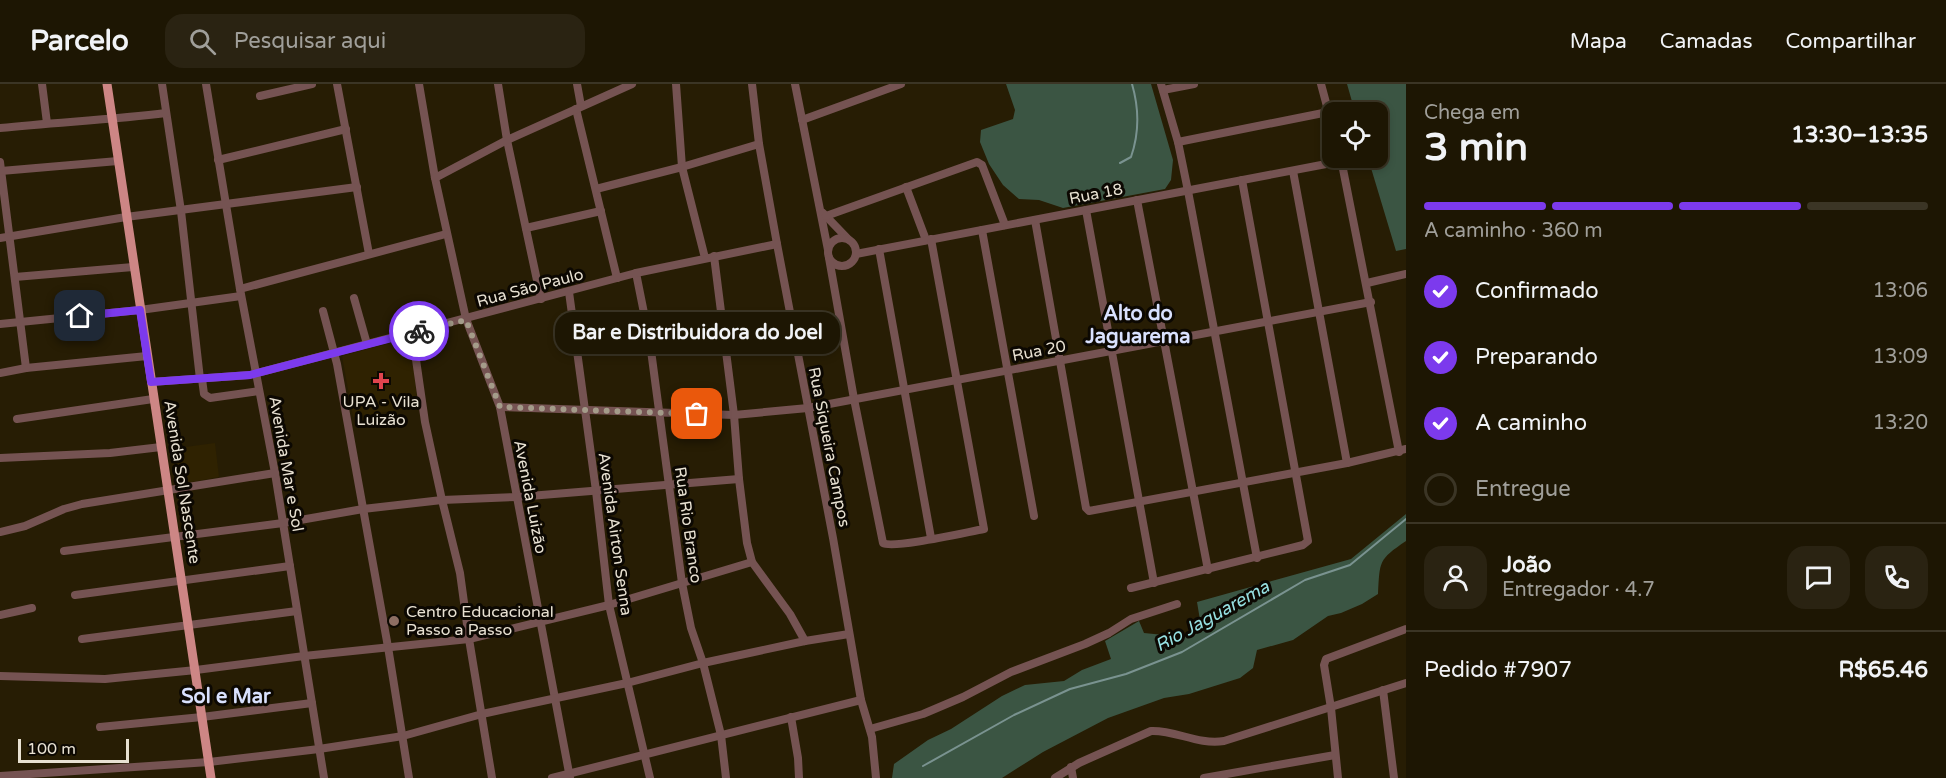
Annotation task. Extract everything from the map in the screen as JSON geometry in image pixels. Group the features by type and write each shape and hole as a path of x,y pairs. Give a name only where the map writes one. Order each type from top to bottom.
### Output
{"main road":[{"name":"Avenida Sol Nascente","path":"107,84 211,778"}],"street":[{"path":"42,84 47,123"},
{"path":"162,84 182,211 204,394 210,398 259,392"},
{"name":"Avenida Mar e Sol","path":"206,84 240,292 275,473 324,778"},
{"path":"260,96 312,84"},
{"path":"337,84 369,254"},
{"name":"Avenida Luizão","path":"420,84 435,178 466,320 500,407 570,776"},
{"path":"498,84 507,140 541,299"},
{"path":"577,84 578,107 617,278"},
{"path":"435,178 507,140 632,84"},
{"path":"676,84 682,167 705,258"},
{"name":"Rua Siqueira Campos","path":"752,84 759,144 861,700 870,729 876,778"},
{"path":"795,84 823,213 832,278 882,539 885,545 890,546 984,529 957,380 928,240 906,187"},
{"path":"802,120 902,84"},
{"path":"1194,84 1162,87 1178,142 1188,191 1257,558"},
{"path":"1321,84 1326,102"},
{"path":"0,128 112,120 166,113"},
{"path":"1178,142 1322,113"},
{"path":"218,160 346,129"},
{"path":"596,189 759,144"},
{"path":"1,171 118,161"},
{"path":"0,162 26,368"},
{"path":"823,213 980,162 1005,225"},
{"name":"Rua 18","path":"856,254 1322,164"},
{"path":"1035,220 1086,508 1091,512 1193,490 1347,463 1402,450 1344,168"},
{"path":"1293,171 1347,463"},
{"path":"1131,588 1257,558 1303,545 1308,538 1242,180"},
{"path":"0,238 126,217 226,206 357,187"},
{"path":"1137,200 1208,570"},
{"path":"1086,210 1154,583"},
{"path":"526,228 601,211"},
{"path":"823,213 854,245 856,254 849,264 834,269 832,278"},
{"path":"982,230 1034,516"},
{"path":"0,324 192,304 446,234"},
{"path":"828,254 835,240 848,239"},
{"name":"Rua São Paulo","path":"151,382 256,374 636,273 777,244"},
{"path":"879,249 931,538"},
{"path":"828,254 834,264 842,266"},
{"path":"714,256 734,415 744,528 752,562 790,614 805,641"},
{"path":"15,277 133,267"},
{"name":"Rua Rio Branco","path":"636,273 650,343 682,583 721,735 726,778"},
{"path":"1367,283 1406,274"},
{"name":"Avenida Airton Senna","path":"569,292 609,605 650,778"},
{"path":"354,298 367,344"},
{"name":"Rua 20","path":"500,407 734,415 808,408 1371,302"},
{"path":"323,311 334,352 363,509 409,778"},
{"path":"412,332 425,422 460,573 492,778"},
{"path":"0,373 26,368 147,356"},
{"path":"16,419 153,399"},
{"path":"0,458 110,453 161,447"},
{"path":"0,532 25,526 81,504 275,473"},
{"path":"64,551 442,500 517,497 739,479"},
{"path":"0,676 90,679 196,670 469,639 609,605 752,562"},
{"path":"75,594 290,566"},
{"path":"870,729 923,714 963,697 1011,672 1085,644 1131,619 1177,604"},
{"path":"0,615 32,608"},
{"path":"81,639 297,611"},
{"path":"1338,778 1325,661 1328,657 1406,629"},
{"path":"0,776 84,775 319,749 403,736 482,714 627,683 703,663 849,634"},
{"path":"1054,778 1114,746 1153,731 1206,742 1224,741 1406,683"},
{"path":"1383,690 1394,778"},
{"path":"552,778 570,776 861,700"},
{"path":"100,727 312,703"},
{"path":"791,717 799,778"},
{"path":"1204,778 1227,776 1335,755"},
{"path":"1071,767 1073,778"}],"shaded area":[{"name":"UPA - Vila Luizão","path":"410,338 418,407 353,417 342,356"},
{"path":"215,443 219,477 176,485 170,449"}],"green space":[{"path":"1006,84 1151,84 1173,160 1171,180 1165,189 1063,208 1039,200 1019,199 1003,185 989,164 980,142 981,130 1013,119 1015,110"},
{"path":"1347,84 1406,84 1406,249 1396,251 1371,168 1388,168 1388,102 1352,102"},
{"path":"1406,514 1406,541 1382,562 1378,594 1362,604 1328,616 1293,640 1257,650 1253,668 1240,678 1189,694 1164,698 1108,718 1043,752 1002,778 892,778 894,764 928,740 951,729 1002,696 1025,685 1064,681 1082,670 1111,659 1105,641 1139,621 1144,633 1184,637 1202,632 1197,602 1351,559"}],"waterway":[{"path":"1120,163 1131,157 1136,139 1137,112 1132,84"},
{"name":"Rio Jaguarema","path":"923,766 1014,715 1070,689 1126,674 1182,652 1305,580 1350,565 1406,519"}],"way so far":[{"path":"419,331 466,320 500,407 697,414"}],"place":[{"name":"UPA - Vila Luizão","path":"381,381"},
{"name":"Bar e Distribuidora do Joel","path":"697,414"},
{"name":"Centro Educacional Passo a Passo","path":"394,621"}],"district":[{"name":"Alto do Jaguarema","path":"1138,326"},
{"name":"Sol e Mar","path":"226,697"}],"route":[{"path":"80,316 140,310 151,382 250,375 419,331"}]}
